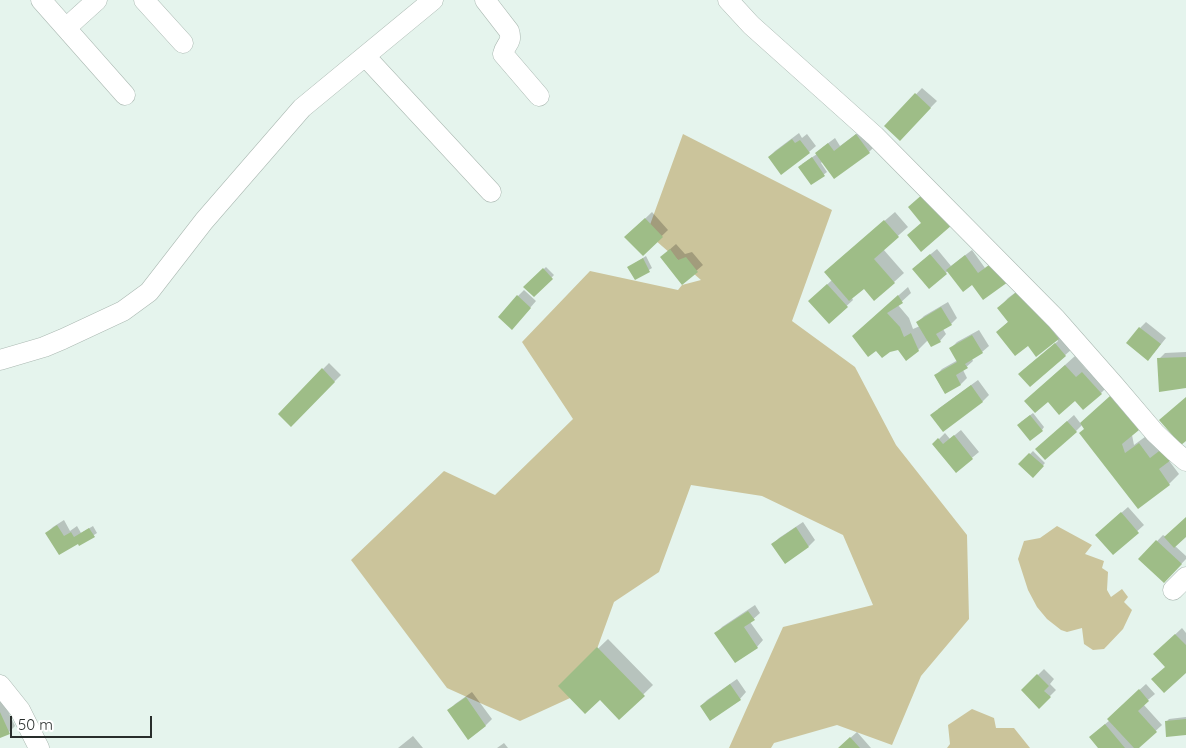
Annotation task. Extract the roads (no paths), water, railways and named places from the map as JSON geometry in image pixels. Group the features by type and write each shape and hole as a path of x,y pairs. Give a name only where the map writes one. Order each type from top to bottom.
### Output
{"street":[{"path":"41,0 125,95"},
{"path":"66,28 97,0"},
{"path":"144,0 184,43"},
{"path":"0,360 44,347 63,339 123,311 149,292 204,221 302,108 433,0"},
{"path":"485,0 509,31 510,40 503,54 539,96"},
{"path":"728,0 750,26 875,136 1056,319 1155,433 1186,461"},
{"path":"365,56 491,192"},
{"path":"0,685 20,710 39,748"}]}
